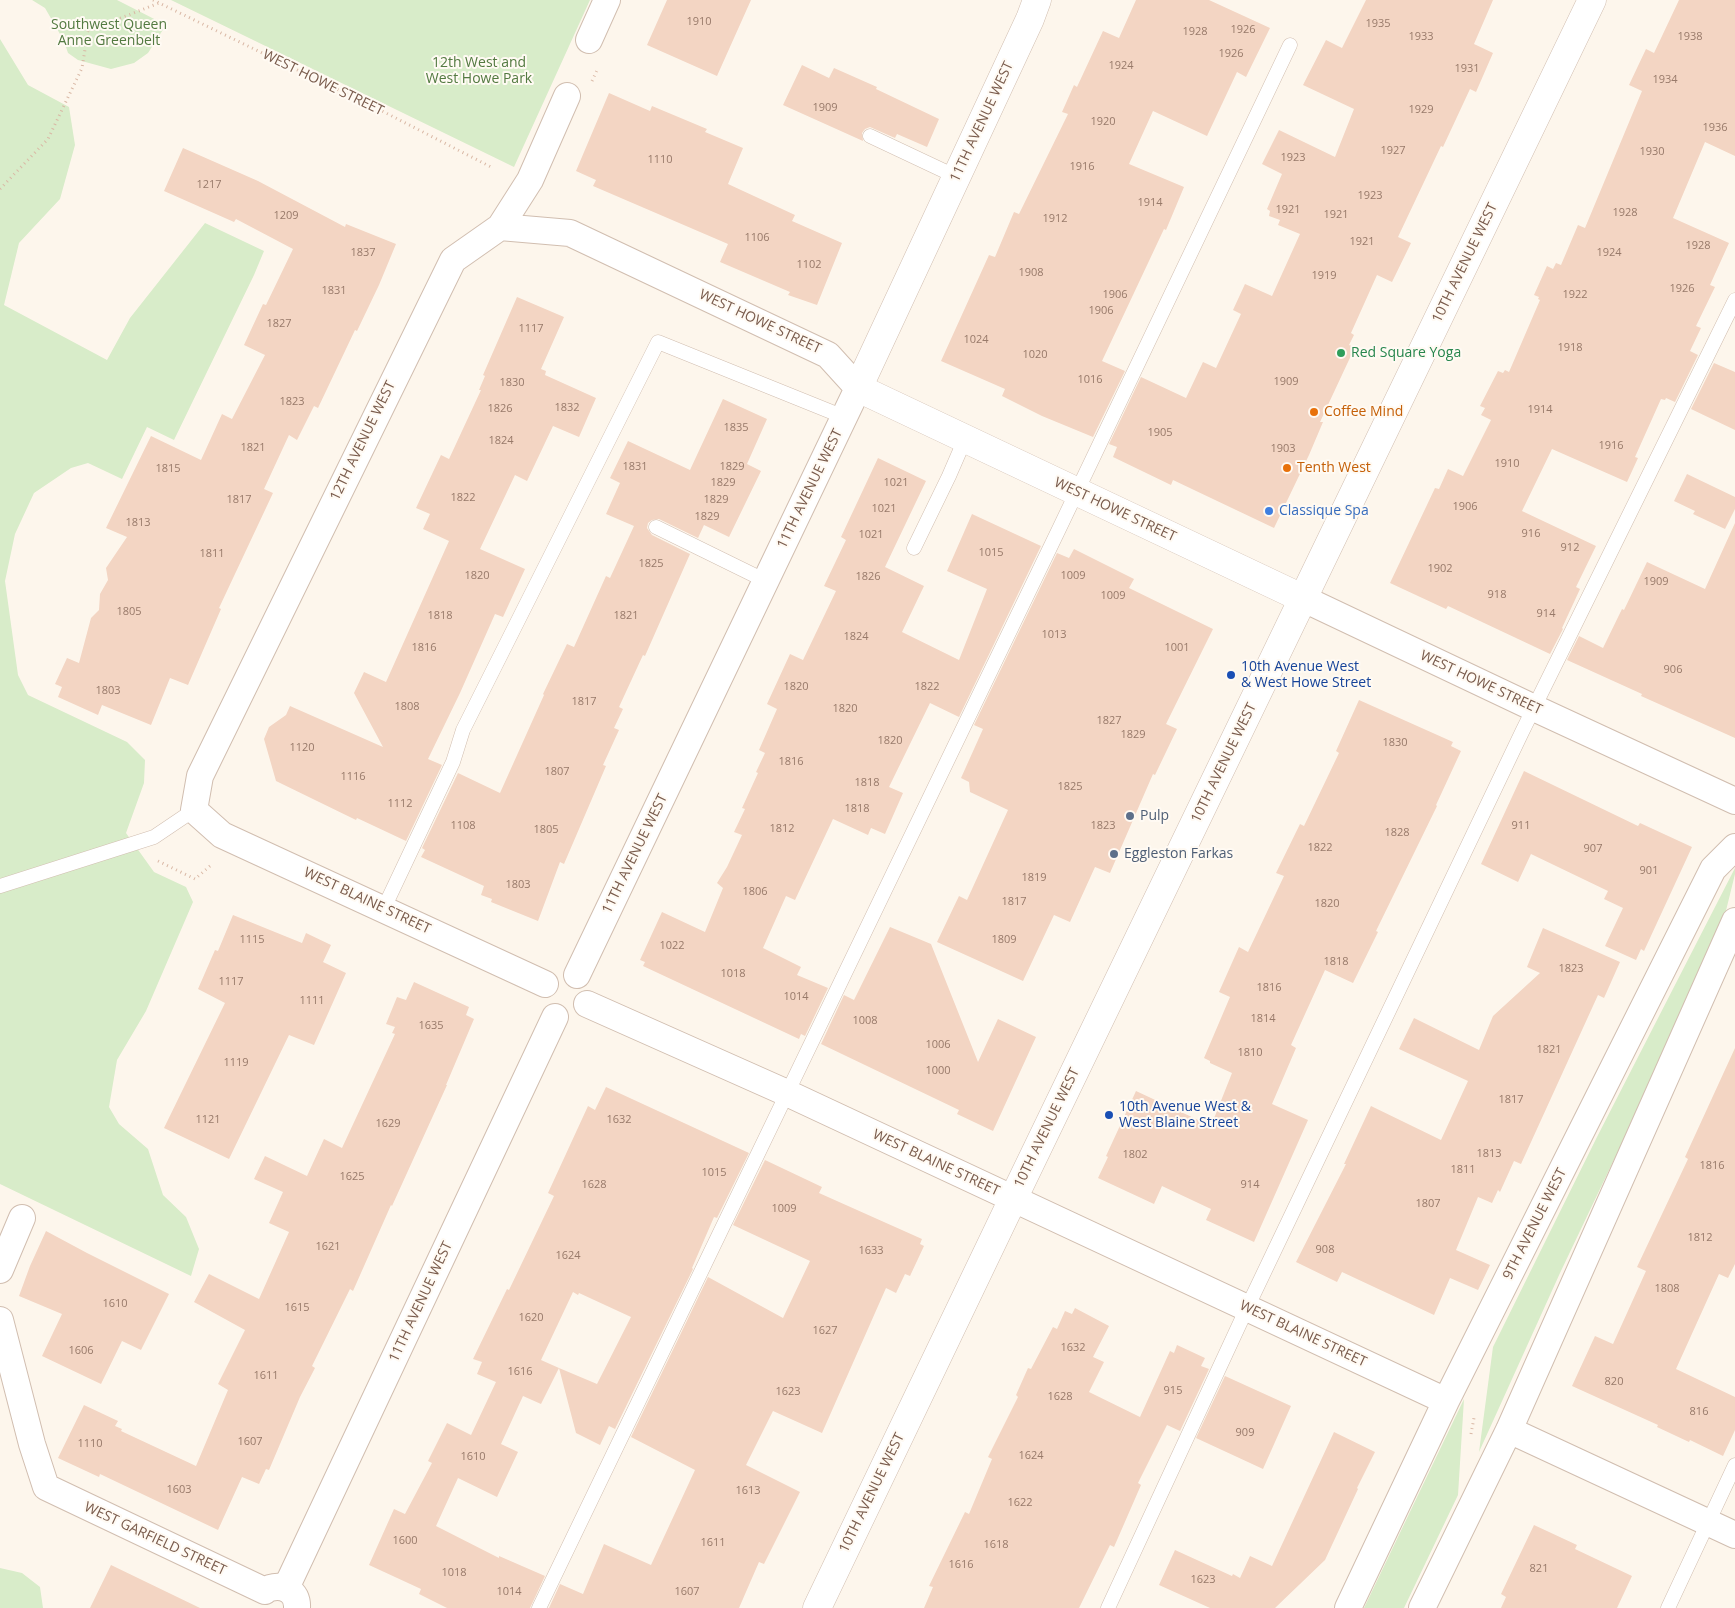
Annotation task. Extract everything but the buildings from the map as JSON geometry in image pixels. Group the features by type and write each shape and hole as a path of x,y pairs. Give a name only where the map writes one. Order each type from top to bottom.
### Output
{"street":[{"path":"589,40 607,0"},
{"name":"11TH AVENUE WEST","path":"577,975 858,388 1030,19 1037,0"},
{"name":"10TH AVENUE WEST","path":"817,1608 1012,1199 1592,0"},
{"name":"12TH AVENUE WEST","path":"194,810 200,776 452,260 500,227 530,180 567,96"},
{"name":"WEST HOWE STREET","path":"500,227 570,233 828,355 858,388 1735,801"},
{"name":"WEST BLAINE STREET","path":"194,810 222,835 384,908 545,984"},
{"name":"9TH AVENUE WEST","path":"1348,1608 1446,1401 1714,870 1735,847"},
{"path":"1422,1608 1509,1430 1735,921"},
{"path":"566,971 577,975 582,978 589,992 587,1004 580,1014 574,1018 555,1017 546,1010 542,1003 541,996 545,984 551,976 558,973 566,971"},
{"name":"WEST BLAINE STREET","path":"587,1004 787,1093 1446,1401"},
{"name":"11TH AVENUE WEST","path":"277,1599 555,1017"},
{"path":"0,1270 22,1218"},
{"name":"WEST GARFIELD STREET","path":"0,1320 32,1444 46,1487 277,1599"},
{"path":"1509,1430 1735,1535"}],"lane":[{"path":"539,1608 1077,492 1290,45"},
{"path":"870,136 957,177"},
{"path":"1108,1608 1247,1308 1534,708 1735,300"},
{"path":"384,908 453,762 462,730 658,342 844,417"},
{"path":"914,548 949,476 964,439"},
{"path":"656,527 766,582"},
{"path":"0,886 154,837 194,810"},
{"path":"1668,1608 1735,1465"}],"path":[{"name":"WEST HOWE STREET","path":"153,0 386,113 493,168"},
{"path":"0,189 48,139 82,68 88,31 159,3"},
{"path":"140,842 156,860 186,876 195,879 210,866"}],"green space":[{"name":"Southwest Queen Anne Greenbelt","path":"32,0 117,0 166,25 148,53 134,63 111,69 78,60 68,53 64,41 45,8"},
{"name":"12th West and West Howe Park","path":"171,0 590,0 514,167"},
{"path":"0,39 28,85 69,107 75,145 60,199 19,243 4,305 107,360 130,318 205,223 264,251 174,440 147,427 122,479 88,463 71,468 34,493 15,534 5,581 18,675 28,695 127,742 145,760 144,783 126,833 154,872 186,887 193,902 146,1011 117,1060 109,1107 119,1124 148,1149 163,1195 186,1217 199,1249 191,1276 0,1184"},
{"path":"1735,868 1719,939 1560,1273 1479,1452 1493,1347 1597,1137"},
{"path":"1464,1399 1458,1495 1404,1608 1364,1608"},
{"path":"0,1568 22,1573 40,1587 43,1608 0,1608"}],"place":[{"name":"Red Square Yoga","path":"1341,353"},
{"name":"Coffee Mind","path":"1314,412"},
{"name":"Tenth West","path":"1287,468"},
{"name":"Classique Spa","path":"1269,511"},
{"name":"10th Avenue West & West Howe Street","path":"1231,675"},
{"name":"Pulp","path":"1130,816"},
{"name":"Eggleston Farkas","path":"1114,854"},
{"name":"10th Avenue West & West Blaine Street","path":"1109,1115"}]}
